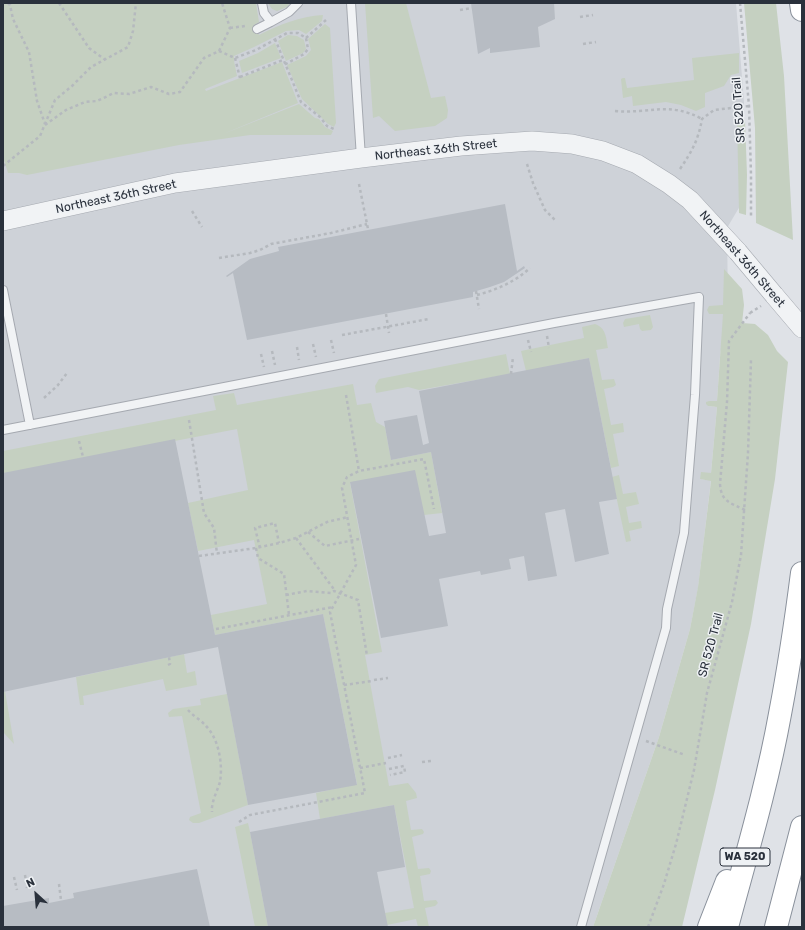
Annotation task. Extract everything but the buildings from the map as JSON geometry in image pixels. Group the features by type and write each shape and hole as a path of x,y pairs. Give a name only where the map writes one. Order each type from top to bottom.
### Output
{"highway":[{"path":"801,3 802,10"},
{"name":"WA 520","path":"727,927 764,787 780,716 790,664 802,573"},
{"path":"708,927 764,787"},
{"path":"776,927 802,828"}],"street":[{"name":"Northeast 36th Street","path":"3,221 175,184 361,158 461,146 532,141 572,144 603,151 637,164 669,184 690,200 738,252 802,328"}],"lane":[{"path":"262,3 264,12 270,22"},
{"path":"257,29 289,12 298,3"},
{"path":"351,3 361,158"},
{"path":"3,290 30,425"},
{"path":"3,430 546,325 699,297 695,395 684,533 667,609 666,628 636,739 581,927"}],"path":[{"path":"8,3 13,19 29,52 37,101 45,125"},
{"path":"59,3 89,48 104,59"},
{"path":"3,166 40,136 55,100 91,67 128,47 133,31 136,3"},
{"path":"219,52 230,28 222,3"},
{"name":"SR 520 Trail","path":"740,3 749,106 751,217"},
{"path":"460,10 472,8"},
{"path":"580,17 593,15"},
{"path":"306,38 326,20"},
{"path":"230,28 248,25"},
{"path":"45,125 66,110 85,102 97,101 114,92 129,94 151,87 169,94 180,92 204,58 219,52 236,58 256,50 288,33 298,33 306,38 308,49 304,54 284,64"},
{"path":"275,39 284,64 301,102 320,117 327,126 336,130"},
{"path":"583,44 596,42"},
{"path":"236,58 240,78 283,60"},
{"path":"684,163 689,157 698,139 702,119 714,110 749,106"},
{"path":"615,111 624,112 644,109 673,109 690,112 702,119"},
{"path":"527,164 532,184 545,210 556,221"},
{"path":"359,184 368,229"},
{"path":"192,211 202,227"},
{"path":"219,258 260,250 271,244 331,233 367,224"},
{"path":"477,295 510,282 530,268"},
{"path":"476,291 479,309"},
{"path":"745,510 726,500 720,492 720,484 727,402 729,341 750,313"},
{"path":"386,314 389,333"},
{"path":"342,335 429,319"},
{"path":"546,336 549,348"},
{"path":"528,340 531,352"},
{"path":"511,374 513,357"},
{"name":"SR 520 Trail","path":"648,927 664,884 689,792 707,693 732,602 741,555 745,510 751,360"},
{"path":"44,398 58,385 67,373"},
{"path":"346,395 359,471"},
{"path":"189,420 204,513 214,528 216,554"},
{"path":"79,441 83,457"},
{"path":"239,822 250,815 365,794 330,612 356,565 342,488 347,477 359,471 424,459 434,509"},
{"path":"199,556 279,544 296,538 327,522 348,517"},
{"path":"260,548 255,528 275,523 279,544"},
{"path":"308,532 325,546 359,539"},
{"path":"296,538 334,588 334,591"},
{"path":"256,548 258,558 284,574 289,615"},
{"path":"286,595 307,591 331,593 334,591 358,600 368,656"},
{"path":"216,629 333,607"},
{"path":"168,665 170,664 169,657"},
{"path":"344,685 388,678"},
{"path":"188,710 208,727 213,736 220,761 221,772 211,808 212,812"},
{"path":"636,739 685,755"},
{"path":"388,758 402,755"},
{"path":"422,762 431,760"},
{"path":"360,768 386,763"},
{"path":"390,769 404,766 405,772 390,775"},
{"path":"25,875 27,888"},
{"path":"14,877 16,890"},
{"path":"59,884 61,900"}],"shaded area":[{"path":"3,3 736,3 744,102 740,206 727,228 728,307 720,356 717,402 709,401 708,406 717,407 711,473 700,479 711,480 698,588 690,629 659,737 593,927 3,927"}],"green space":[{"path":"3,3 256,3 259,22 254,25 259,35 306,17 323,15 322,21 306,34 299,30 286,31 234,56 237,76 205,89 206,91 282,62 298,103 223,134 299,104 315,118 319,119 325,127 333,131 331,135 250,135 179,145 27,175 8,173 3,157"},
{"path":"268,3 290,3 287,7 277,11 272,9"},
{"path":"365,3 406,3 431,98 445,96 448,110 447,118 435,126 395,131 379,116 373,118"},
{"path":"744,3 776,3 784,76 793,240 756,223 755,128"},
{"path":"325,24 330,28 336,123 334,127 328,124 302,99 287,65 306,56 311,50 308,39"},
{"path":"288,35 297,36 304,40 306,49 303,53 286,61 278,41"},
{"path":"275,43 281,58 242,73 239,61 258,53"},
{"path":"739,53 739,73 731,75 724,86 705,93 705,107 696,111 681,105 666,102 633,106 632,96 623,98 621,79 623,78 625,78 627,88 694,80 692,58"},
{"path":"737,118 742,118 745,120 747,175 746,215 739,213"},
{"path":"724,269 742,289 744,305 742,323 755,324 768,335 777,351 788,362 775,479 751,624 715,790 682,927 593,927 659,737 690,629 698,587 711,481 700,479 701,472 711,473 717,407 708,406 706,402 717,401 723,314 709,314 707,310 709,306 723,305"},
{"path":"650,315 653,327 651,330 642,331 639,324 624,327 623,323 625,319"},
{"path":"595,324 603,330 608,348 596,350 602,380 614,379 616,385 604,389 611,425 623,423 624,432 613,434 619,466 611,468 589,358 526,371 521,351 584,338 582,327"},
{"path":"506,354 510,374 419,390 408,387 376,393 375,386 379,379"},
{"path":"353,384 357,405 371,403 376,422 385,427 391,460 431,452 442,513 424,515 350,483 382,652 365,655 389,786 408,783 416,793 417,798 406,801 411,830 422,829 424,832 423,834 412,837 418,869 429,868 431,871 430,874 420,876 424,901 436,900 438,903 435,906 425,908 429,927 418,927 416,919 387,925 385,913 414,908 394,805 320,819 316,793 357,784 323,614 215,635 211,615 267,604 254,540 198,551 188,503 248,490 237,429 3,474 3,451 216,410 213,396 234,393 237,405"},
{"path":"619,475 623,494 636,492 639,504 626,507 629,523 641,521 642,528 629,531 631,541 626,542 612,477"},
{"path":"184,654 187,673 195,671 197,685 166,691 163,679 83,696 84,705 80,705 76,677"},
{"path":"5,691 14,744 3,730 3,692"},
{"path":"227,694 248,805 199,823 193,823 189,820 190,817 201,813 182,716 169,717 168,713 173,709 201,705 200,699"},
{"path":"248,823 268,927 255,927 235,827"}]}
